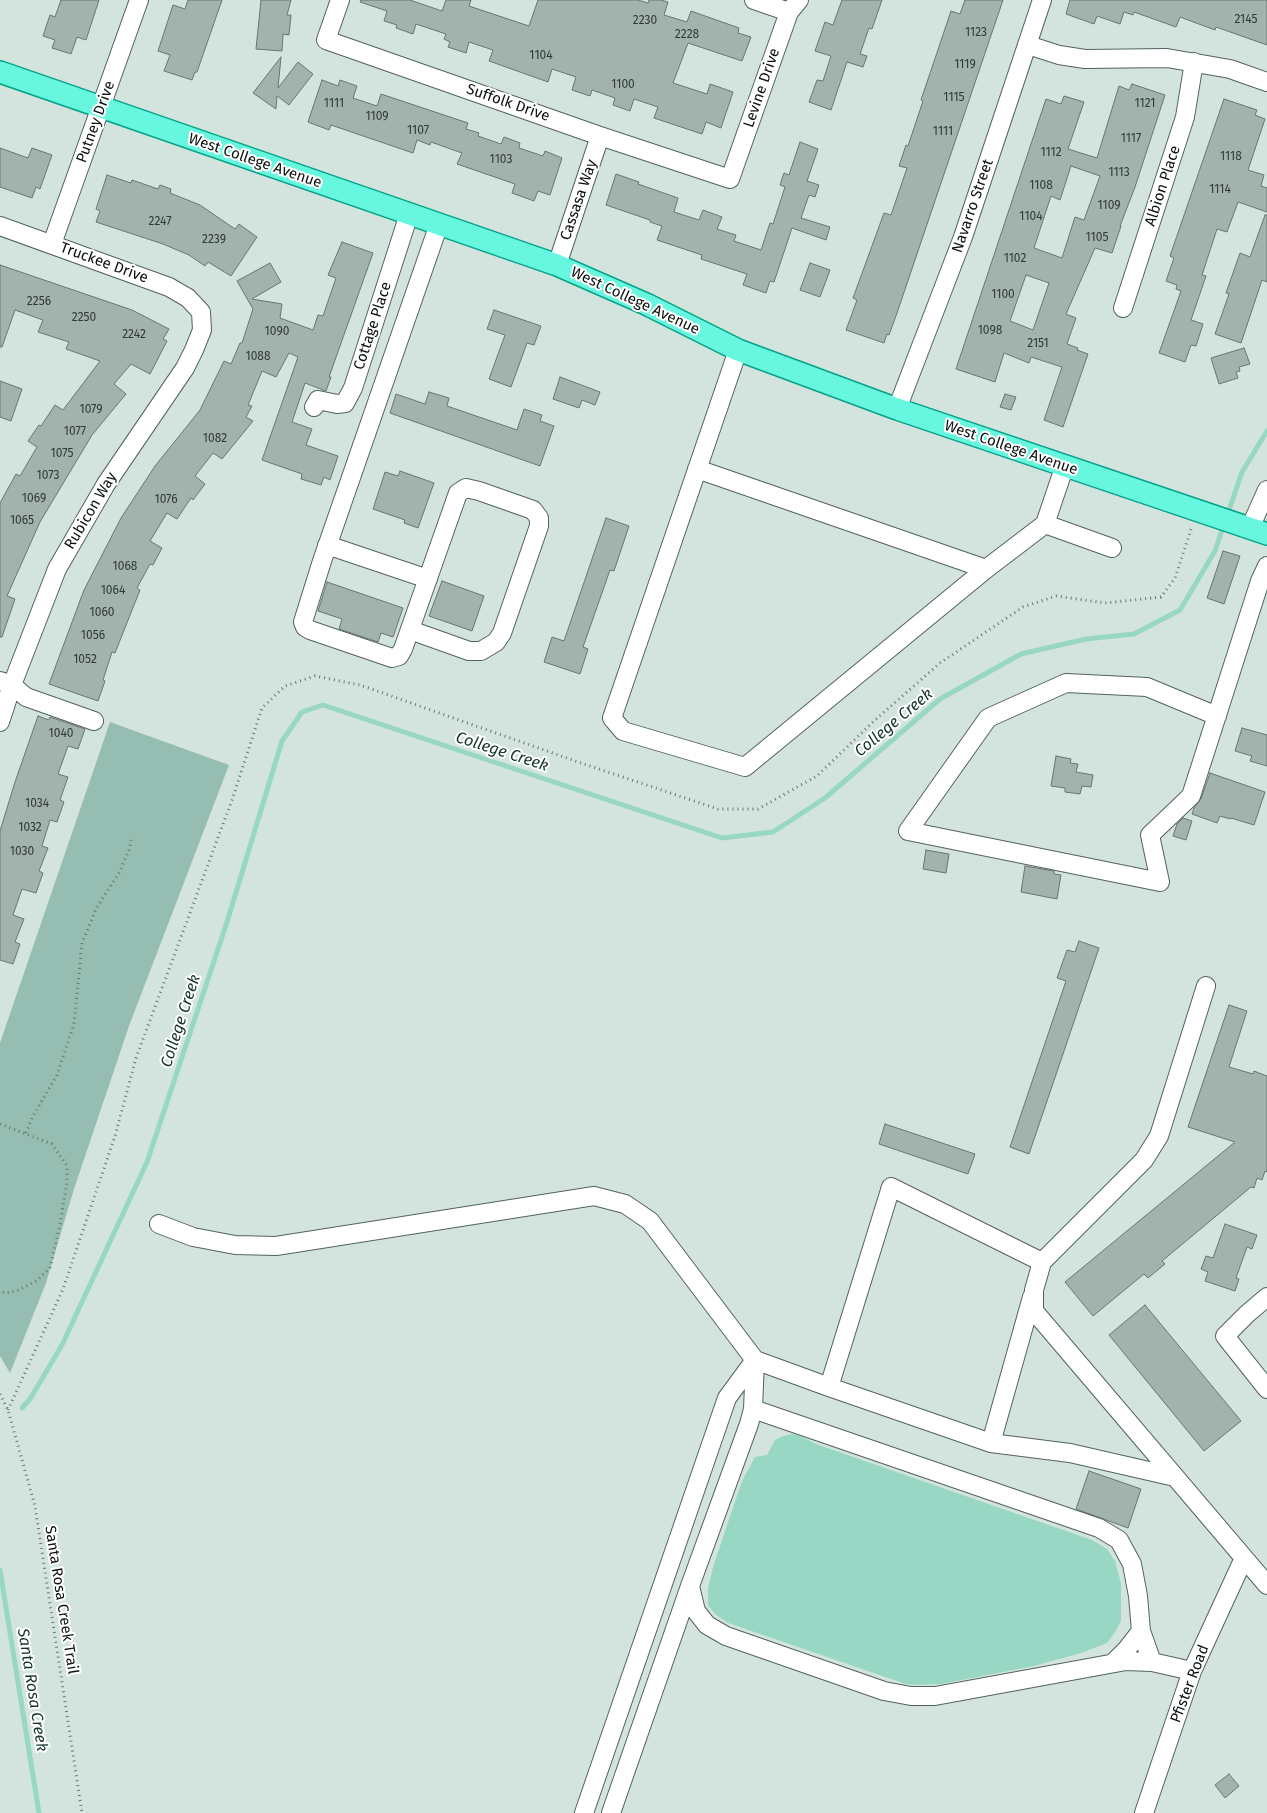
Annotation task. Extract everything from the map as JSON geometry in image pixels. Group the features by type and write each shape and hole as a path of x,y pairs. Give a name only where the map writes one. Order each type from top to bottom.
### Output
{"main road":[{"name":"West College Avenue","path":"0,72 557,265 646,304 738,350 897,409 1249,528"}],"street":[{"name":"Putney Drive","path":"52,244 139,0"},
{"name":"Suffolk Drive","path":"340,0 326,40 600,136 730,179"},
{"path":"754,0 794,6"},
{"name":"Navarro Street","path":"897,409 963,237 1042,0"},
{"name":"Levine Drive","path":"730,179 794,6"},
{"path":"1028,45 1059,55 1085,59 1167,58 1194,62 1230,69 1267,82"},
{"name":"Albion Place","path":"1123,308 1185,117 1194,62"},
{"name":"Cassasa Way","path":"557,265 600,136"},
{"name":"Cottage Place","path":"314,407 318,400 337,404 345,403 353,388 409,214"},
{"path":"410,630 469,651 481,651 496,642 502,633 539,526 539,518 533,510 480,491 466,488 458,493 410,630 398,656 392,658 305,627 303,622 304,615 327,544 439,224"},
{"name":"Truckee Drive","path":"0,226 169,287 188,298 201,312"},
{"name":"Rubicon Way","path":"0,722 6,683 57,569 106,484 185,368 202,330 201,312"},
{"path":"738,350 612,718 622,731 745,767 986,569 1045,524 1065,465"},
{"path":"697,469 986,569"},
{"path":"1249,528 1267,490"},
{"path":"1045,524 1112,548"},
{"path":"327,544 428,579"},
{"path":"1216,716 1147,687 1066,682 988,718 908,830 1160,882 1150,835 1191,796 1260,581 1267,566"},
{"path":"6,683 26,697 94,721"},
{"path":"991,1443 1042,1262 1144,1160 1159,1136 1206,986"},
{"path":"829,1386 891,1187 1042,1262"},
{"path":"159,1224 202,1239 235,1245 276,1246 594,1196 625,1204 650,1221 755,1360 991,1443 1070,1453 1175,1477"},
{"path":"1034,1290 1034,1311 1267,1585"},
{"path":"1267,1297 1225,1336 1267,1389"},
{"path":"612,1813 753,1409 755,1360"},
{"path":"584,1813 726,1398 755,1360"},
{"path":"753,1409 1099,1528 1119,1540 1132,1564 1138,1596 1141,1631 1152,1662"},
{"name":"Pfister Road","path":"1144,1813 1192,1671 1244,1558"},
{"path":"690,1586 696,1611 706,1625 726,1636 884,1691 911,1696 935,1696 1126,1661 1152,1662 1192,1671"},
{"path":"1113,1663 1141,1631"}],"path":[{"path":"8,1410 63,1289 116,1136 136,1058 232,800 262,708 285,686 315,676 360,685 718,809 758,809 817,776 874,721 940,664 1023,607 1056,596 1105,603 1161,597 1175,578 1196,511"},
{"path":"26,1133 33,1116 57,1075 74,1024 82,943 96,910 119,873 129,850 131,840"},
{"path":"0,1124 52,1144 67,1166 67,1182 50,1268 36,1281 19,1290 6,1293 0,1292"},
{"name":"Santa Rosa Creek Trail","path":"0,1394 8,1410 35,1506 82,1813"}],"shaded area":[{"path":"110,722 229,765 129,1026 74,1189 46,1283 10,1373 0,1356 0,1043"},
{"path":"793,1434 816,1444 1092,1540 1107,1549 1115,1561 1121,1583 1121,1621 1115,1632 1107,1643 1081,1653 1034,1666 941,1684 918,1685 906,1684 728,1623 716,1615 708,1605 708,1589 713,1567 742,1481 755,1457 767,1455 775,1440"}],"building":[{"path":"61,0 99,0 86,40 77,37 71,54 52,48 55,40 43,36 50,15 55,17"},
{"path":"188,0 222,0 197,72 195,72 192,80 164,71 170,55 158,51 173,5 185,9"},
{"path":"261,0 291,0 287,15 291,15 289,35 283,34 282,51 256,49"},
{"path":"361,0 410,0 442,11 446,0 471,0 469,6 529,26 538,0 638,0 648,3 649,0 661,0 668,2 664,15 687,22 691,11 739,28 738,33 751,37 742,61 688,43 673,83 707,94 710,84 733,92 721,128 706,122 702,134 654,118 658,107 634,99 630,111 613,105 615,98 592,90 590,96 572,90 576,77 552,69 548,82 489,61 493,50 469,42 466,53 448,47 450,42 444,39 446,34 416,24 413,34 396,28 397,25 384,21 387,11 360,2"},
{"path":"842,0 882,0 872,29 869,28 860,54 867,56 863,67 847,62 831,110 809,102 817,80 823,81 831,56 815,51 825,22 833,25"},
{"path":"965,0 1003,0 897,313 884,343 846,330 857,300 853,298 884,213 891,215 907,168 899,166 906,145 908,146 923,101 921,100 951,11 960,14"},
{"path":"1070,0 1267,0 1267,45 1216,27 1215,30 1180,17 1176,27 1134,12 1133,15 1124,12 1120,24 1097,16 1094,24 1066,14"},
{"path":"281,57 278,88 298,62 313,74 289,105 277,96 276,109 253,93"},
{"path":"322,80 338,86 340,80 357,86 353,98 377,106 381,94 468,123 466,129 479,133 478,136 501,144 504,137 520,143 519,148 543,156 545,151 562,158 550,195 538,191 534,201 512,193 515,184 457,164 462,153 431,142 430,145 417,140 413,153 331,125 329,130 308,122"},
{"path":"1132,84 1165,95 1112,253 1095,248 1066,314 1076,318 1067,344 1088,354 1063,427 1044,420 1062,367 1031,357 1029,363 1004,353 995,382 956,369 1046,99 1061,104 1064,96 1084,102 1068,149 1097,158 1119,86 1129,90","holes":["1071,166 1100,176 1084,220 1075,217 1062,258 1034,248 1051,196 1060,200","1026,275 1049,283 1033,330 1010,321"]},
{"path":"1224,99 1257,110 1255,115 1265,119 1248,170 1264,175 1261,186 1267,188 1267,212 1238,202 1227,232 1217,229 1202,275 1206,276 1191,320 1203,324 1196,346 1191,345 1185,362 1159,353 1181,291 1176,289 1177,285 1166,281 1174,258 1170,256"},
{"path":"800,142 818,149 807,181 819,185 815,197 809,195 801,218 830,227 826,240 792,228 774,282 770,281 766,293 743,285 747,274 701,259 702,255 657,240 662,226 606,205 616,174 678,198 674,212 699,220 703,210 722,217 717,229 736,235 734,241 761,250 770,223 773,224 785,187 780,185 784,173 789,175"},
{"path":"0,148 28,158 32,148 52,155 40,189 36,187 32,198 0,187"},
{"path":"107,175 131,183 132,180 158,189 160,185 171,189 170,193 200,205 235,229 239,224 257,237 231,276 208,262 205,266 189,255 163,244 96,222 100,211 96,209"},
{"path":"1265,215 1267,215 1267,282 1262,280 1241,343 1215,334 1229,294 1226,293 1240,253 1250,257"},
{"path":"342,242 373,253 329,377 331,377 326,391 305,383 292,422 312,429 306,445 338,456 330,480 324,477 321,485 301,479 302,474 262,460 298,357 289,353 276,377 262,371 248,405 252,406 246,417 253,421 222,459 213,453 195,476 205,484 193,500 191,498 177,519 167,513 150,541 162,548 153,565 150,564 137,588 140,590 115,653 112,652 98,701 49,684 84,590 121,518 155,466 200,410 224,361 231,364 240,343 242,343 253,309 237,281 270,263 281,282 252,299 282,304 280,318 313,330 318,315 323,316 336,278 328,275"},
{"path":"810,263 830,270 820,297 800,290"},
{"path":"0,265 132,310 169,329 163,339 167,341 150,374 131,364 114,384 126,394 92,435 40,522 7,596 15,599 2,637 0,637 0,503 16,474 20,476 37,447 28,441 39,425 41,426 55,405 63,410 100,361 66,349 69,342 38,332 43,320 15,310 2,347 0,347"},
{"path":"494,310 541,326 534,345 527,343 511,387 489,379 505,335 487,329"},
{"path":"1244,348 1250,364 1239,367 1240,371 1236,372 1238,378 1219,384 1211,358"},
{"path":"560,377 600,392 595,405 582,400 579,408 553,399"},
{"path":"0,381 22,389 11,421 0,417"},
{"path":"429,392 449,398 447,406 517,430 524,409 542,415 540,421 554,426 540,466 390,413 396,394 425,404"},
{"path":"1005,394 1016,397 1011,410 1000,407"},
{"path":"400,471 434,483 418,528 404,523 405,520 373,509 385,472 398,476"},
{"path":"606,518 629,526 614,571 610,570 583,647 588,649 580,674 544,662 552,637 564,641"},
{"path":"1223,551 1240,556 1224,604 1207,598"},
{"path":"442,581 484,596 472,631 429,616"},
{"path":"327,582 403,608 393,637 381,633 378,642 339,629 342,619 318,611"},
{"path":"38,716 49,720 50,717 85,729 78,749 68,746 58,774 68,777 60,800 64,802 57,822 50,820 42,846 48,848 39,871 43,873 36,893 22,889 13,915 24,919 15,942 20,944 13,964 0,960 0,831"},
{"path":"1242,728 1267,735 1267,766 1250,761 1252,756 1235,751"},
{"path":"1056,756 1071,759 1070,763 1078,764 1076,772 1093,775 1091,787 1082,786 1080,794 1065,792 1065,788 1051,786"},
{"path":"1210,773 1265,792 1254,825 1220,816 1217,823 1192,814 1201,799"},
{"path":"1183,818 1192,821 1186,840 1173,836 1177,824"},
{"path":"926,850 949,854 946,873 923,869"},
{"path":"1025,866 1054,871 1054,874 1061,875 1057,899 1021,892"},
{"path":"1079,941 1099,948 1029,1154 1010,1147 1066,981 1057,978 1067,950 1075,952"},
{"path":"1229,1005 1247,1011 1229,1067 1253,1074 1254,1071 1267,1076 1267,1172 1265,1171 1262,1180 1257,1178 1254,1188 1251,1187 1162,1261 1165,1264 1148,1278 1144,1274 1093,1316 1065,1282 1235,1142 1188,1127"},
{"path":"885,1124 975,1154 968,1174 879,1144"},
{"path":"1225,1224 1257,1235 1252,1249 1247,1247 1236,1278 1239,1279 1235,1291 1205,1281 1208,1272 1201,1269 1206,1256 1213,1258"},
{"path":"1145,1305 1241,1421 1204,1451 1109,1335"},
{"path":"1089,1471 1141,1489 1128,1528 1076,1509"},
{"path":"1229,1774 1239,1786 1225,1798 1215,1785"}],"waterway":[{"name":"College Creek","path":"1227,516 1242,472 1267,431"},
{"name":"College Creek","path":"22,1408 30,1399 62,1345 147,1162 227,922 282,741 302,712 323,705 722,838 773,832 825,798 940,699 1021,654 1086,639 1134,634 1180,610 1215,551 1224,524"},
{"name":"Santa Rosa Creek","path":"0,1570 39,1813"}]}
